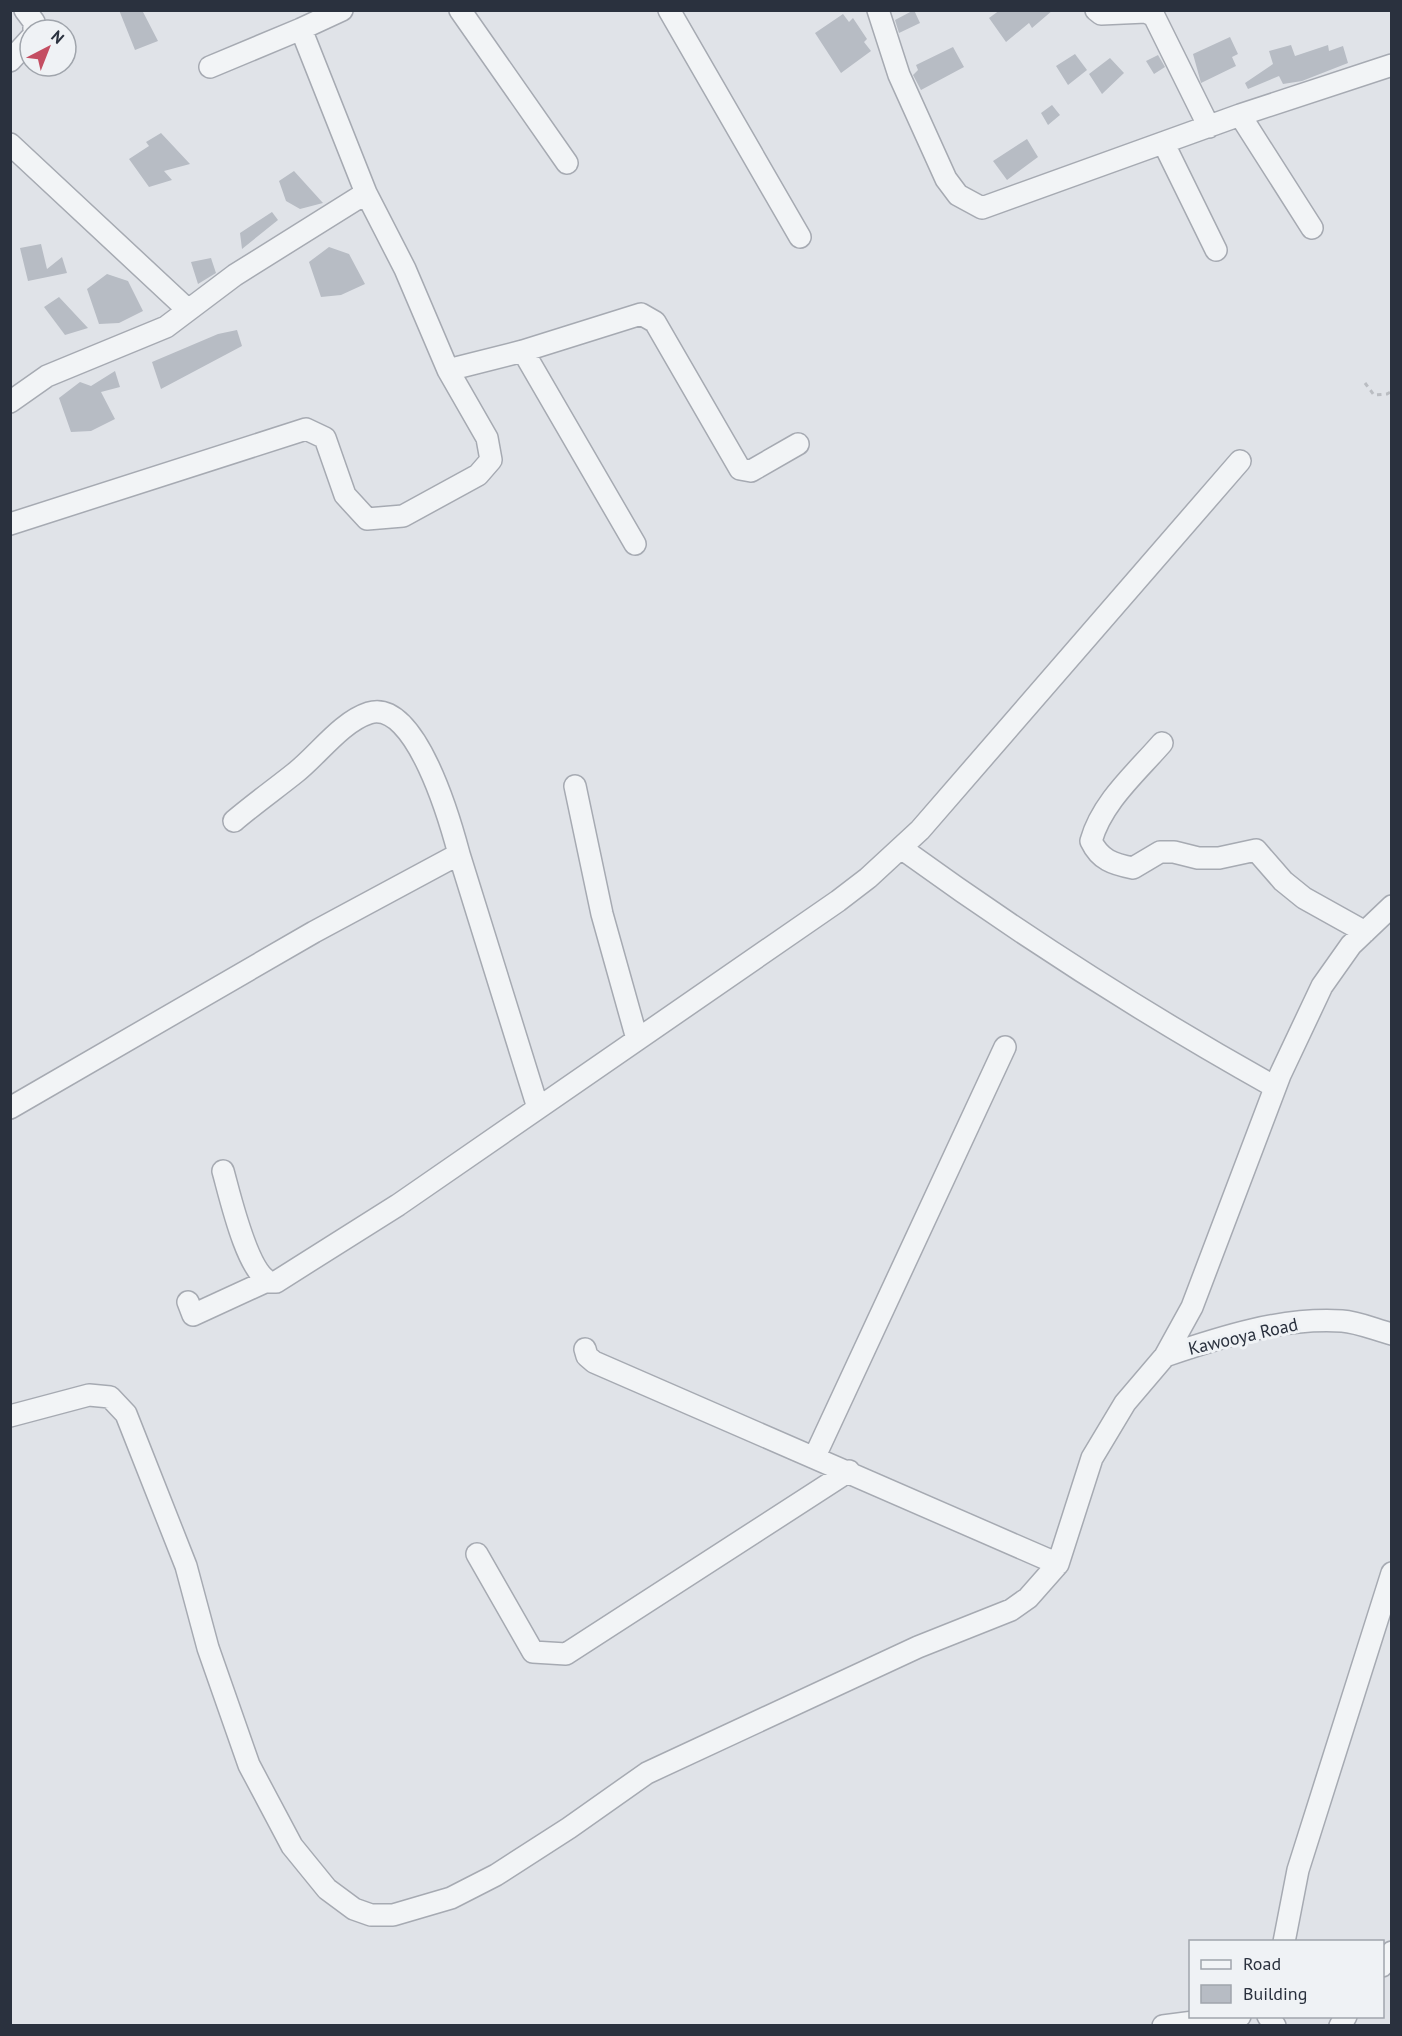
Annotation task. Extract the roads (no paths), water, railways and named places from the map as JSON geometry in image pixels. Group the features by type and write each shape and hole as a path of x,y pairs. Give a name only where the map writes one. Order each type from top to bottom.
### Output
{"street":[{"path":"210,68 342,10"},
{"path":"459,10 517,88 567,163"},
{"path":"669,10 800,237"},
{"path":"878,10 899,75 946,178 958,195 982,208 1240,115 1392,65"},
{"path":"1096,10 1101,14 1146,12 1160,22 1209,127"},
{"path":"10,524 306,429 325,438 345,495 367,519 403,516 478,475 491,460 487,438 448,370 405,269 366,193 301,29"},
{"path":"1240,115 1312,228"},
{"path":"10,144 188,310"},
{"path":"1164,144 1216,250"},
{"path":"10,402 41,380 166,327 235,275 366,193"},
{"path":"448,370 523,351 641,314 650,317 655,322 740,469 751,471 798,444"},
{"path":"523,351 635,544"},
{"path":"223,1171 241,1231 260,1275 267,1281 273,1282 285,1277 398,1205 838,901 901,848 1048,683 1240,461"},
{"path":"234,821 297,772 347,726 369,713 378,712 397,721 431,770 447,807 459,854 538,1108"},
{"path":"1162,743 1102,812 1091,841 1106,861 1133,868 1160,852 1174,852 1198,858 1219,858 1256,850 1283,881 1304,898 1365,932"},
{"path":"575,786 602,914 637,1039"},
{"path":"901,848 975,902 1054,953 1217,1055 1275,1087"},
{"path":"10,1108 314,932 459,854"},
{"path":"10,1416 89,1395 110,1397 126,1414 149,1476 171,1523 224,1698 249,1765 278,1821 313,1872 341,1901 354,1909 371,1915 393,1915 423,1907 469,1889 569,1828 647,1773 918,1647 1011,1610 1028,1598 1058,1564 1092,1458 1125,1403 1165,1356 1192,1307 1214,1254 1275,1087 1322,986 1351,945 1392,906"},
{"path":"815,1456 1005,1047"},
{"path":"188,1302 193,1315 267,1281"},
{"name":"Kawooya Road","path":"1165,1356 1216,1339 1300,1321 1344,1321 1392,1334"},
{"path":"585,1349 587,1356 594,1362 815,1456 1058,1564"},
{"path":"477,1554 533,1652 566,1654 849,1471"},
{"path":"1284,1940 1298,1870 1392,1573"},
{"path":"1163,2025 1223,2018"}]}
